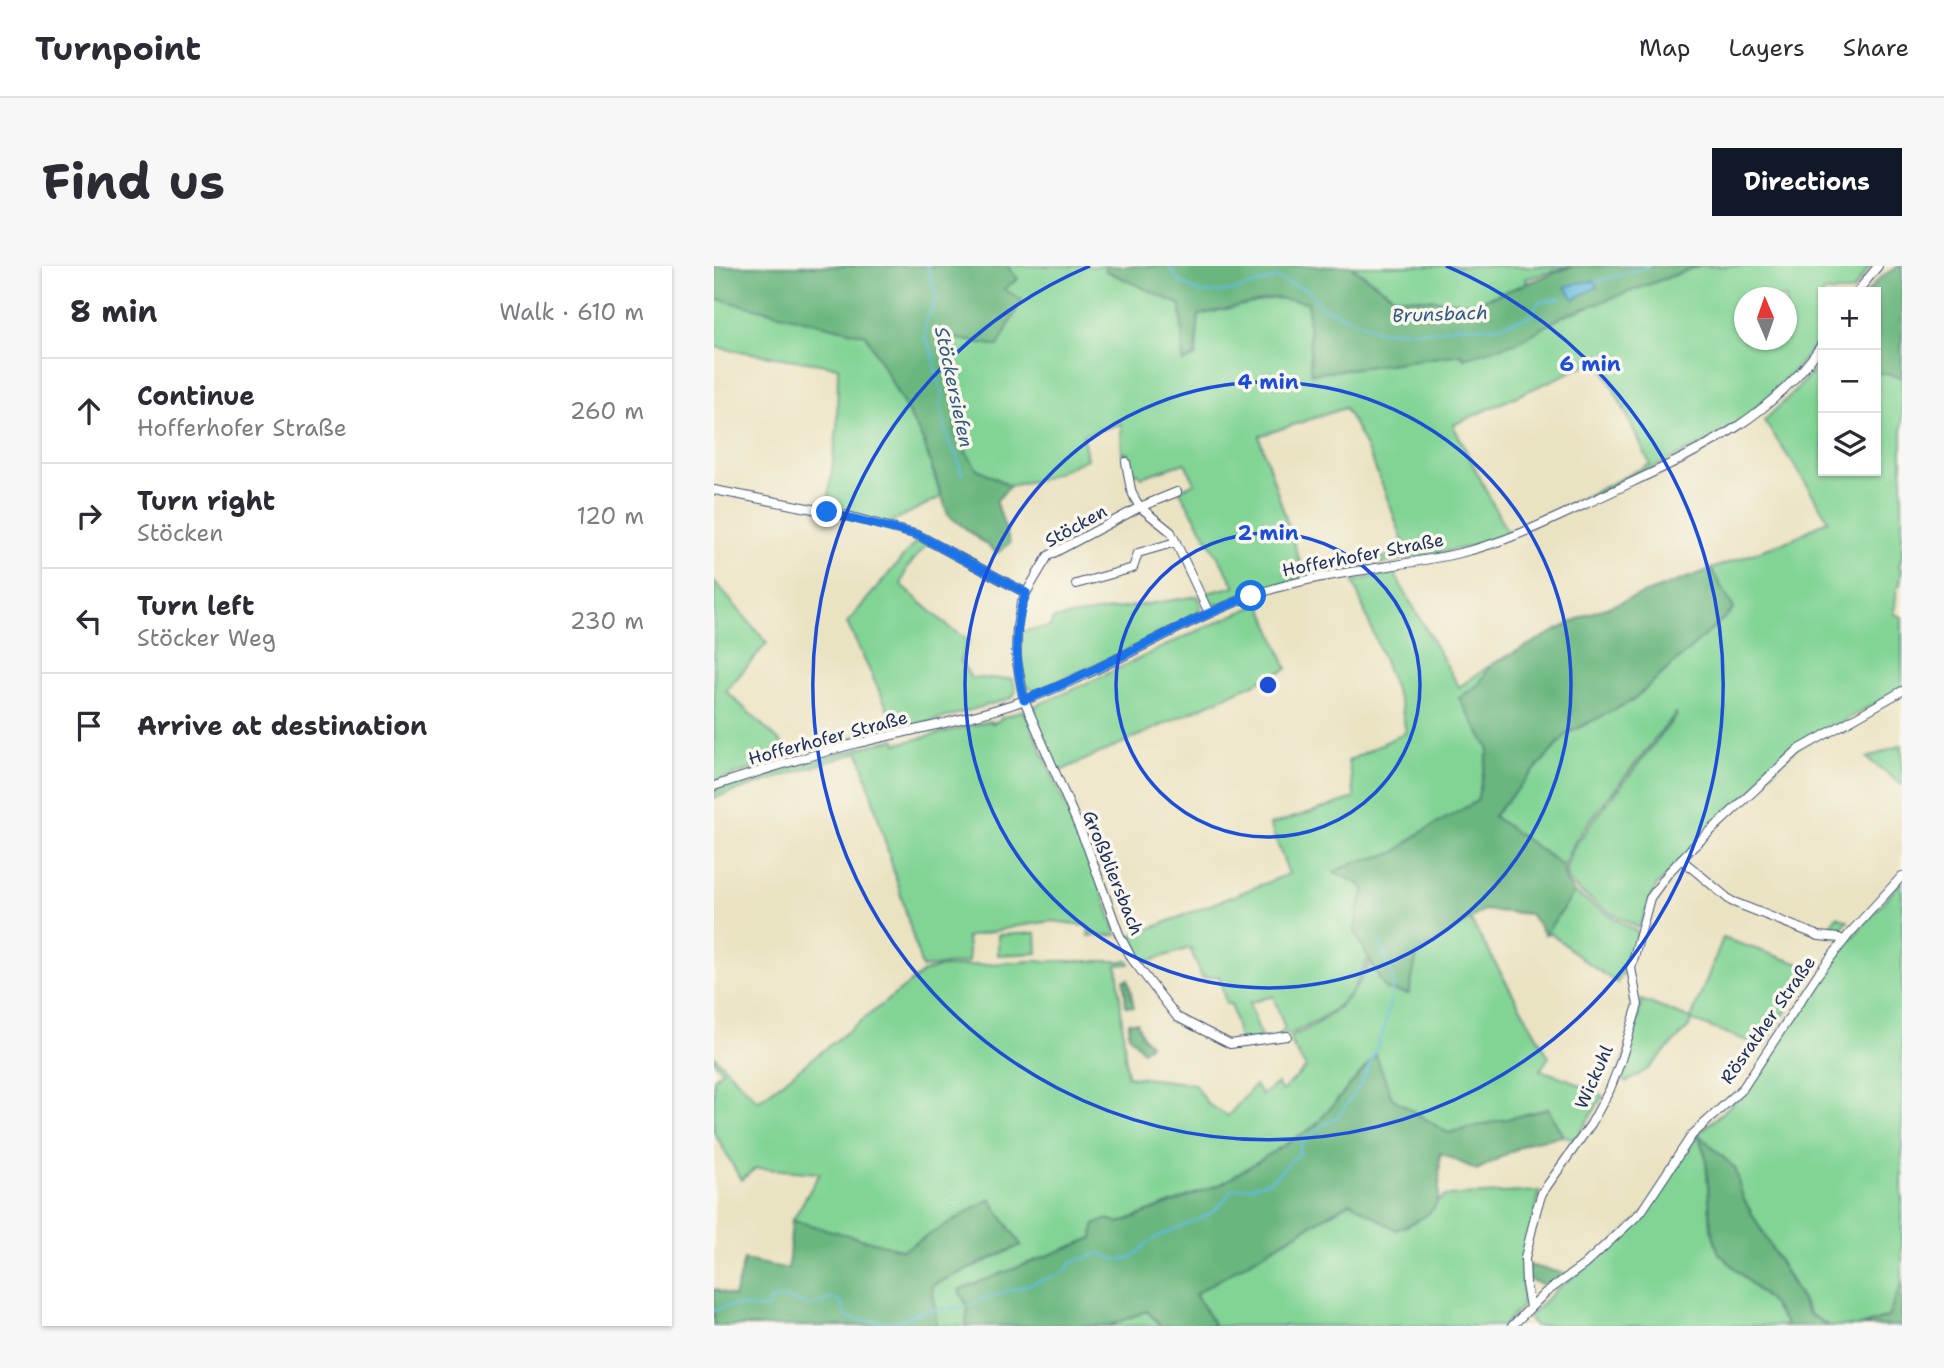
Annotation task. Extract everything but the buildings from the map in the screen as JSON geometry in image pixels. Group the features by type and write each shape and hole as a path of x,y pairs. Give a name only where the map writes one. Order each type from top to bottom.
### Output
{"street":[{"path":"1861,287 1878,266"},
{"name":"Hofferhofer Straße","path":"714,786 829,751 956,721 1024,700 1080,677 1209,613 1260,593 1304,581 1476,549 1545,523 1700,450 1740,427 1788,387 1818,349"},
{"path":"1126,462 1131,490 1140,506 1171,532 1209,613"},
{"path":"714,489 844,516 918,535 1026,593"},
{"name":"Stöcken","path":"1024,700 1016,656 1017,627 1026,593 1051,554 1119,520 1140,506 1177,492"},
{"path":"1076,584 1133,568 1138,553 1176,542"},
{"name":"Wickuhl","path":"1530,1307 1525,1258 1542,1193 1586,1131 1610,1089 1637,1012 1638,1000 1631,968 1650,898 1681,859 1798,750 1902,691"},
{"name":"Großbliersbach","path":"1024,700 1132,960 1177,1017 1185,1022 1230,1044 1287,1036"},
{"path":"1681,859 1731,901 1819,936 1839,938 1843,941"},
{"name":"Rösrather Straße","path":"1512,1326 1530,1307 1584,1265 1641,1212 1692,1135 1743,1088 1818,974 1843,941 1902,876"}],"green space":[{"path":"714,266 1007,266 1018,279 1004,289 1022,300 998,346 954,338 955,434 976,468 1010,486 996,501 1010,543 997,553 948,515 923,440 866,335 714,298"},
{"path":"1007,266 1105,266 1106,271 1181,305 1183,362 1196,356 1199,315 1274,298 1308,302 1311,374 1462,354 1463,357 1518,342 1563,316 1699,266 1870,266 1855,287 1818,287 1818,341 1793,373 1754,409 1757,409 1718,437 1508,536 1460,549 1304,578 1218,605 1206,600 1203,594 1235,586 1179,490 1195,483 1185,463 1141,477 1138,473 1132,473 1128,453 1122,454 1121,424 1083,435 1087,459 1042,479 1010,486 976,468 955,434 954,338 998,346 1004,289 1017,279","holes":["1599,359 1623,408 1627,407 1624,409 1650,464 1507,532 1453,425","1345,408 1372,461 1407,553 1303,571 1259,436"]},
{"path":"1105,266 1354,266 1353,268 1395,297 1475,303 1573,266 1699,266 1563,316 1518,342 1464,358 1462,354 1311,374 1308,302 1274,298 1199,315 1194,357 1183,362 1181,305 1106,271"},
{"path":"1354,266 1571,266 1525,279 1529,283 1475,303 1395,297"},
{"path":"1902,266 1902,377 1881,373 1881,287 1872,287 1880,278"},
{"path":"714,298 866,335 923,440 941,497 887,524 827,510 837,429 838,367 714,347"},
{"path":"1818,365 1818,476 1881,476 1881,373 1902,377 1902,555 1899,567 1902,569 1894,614 1902,617 1902,688 1795,749 1656,886 1639,928 1577,890 1567,878 1566,867 1573,849 1587,829 1676,713 1584,828 1563,866 1493,816 1568,733 1632,701 1734,609 1711,569 1793,539 1828,520 1764,421"},
{"path":"919,538 927,544 907,568 901,585 951,629 969,641 960,660 971,678 1013,679 1016,691 1012,698 899,731 813,752 811,748 896,726 847,623"},
{"path":"1711,569 1734,609 1632,701 1568,733 1493,816 1563,866 1565,879 1574,893 1545,934 1530,914 1484,910 1417,955 1409,994 1385,989 1355,932 1358,908 1365,891 1361,885 1334,872 1353,863 1394,853 1420,833 1477,801 1489,749 1459,698 1478,685 1492,664 1586,615"},
{"path":"1394,573 1459,687 1492,664 1480,684 1459,698 1489,749 1477,801 1420,833 1394,853 1353,863 1335,872 1362,885 1365,892 1356,925 1369,957 1356,984 1344,1000 1327,1014 1297,1031 1276,1038 1285,1029 1273,996 1249,1003 1262,1039 1242,1041 1239,1039 1231,1004 1226,1004 1219,976 1202,978 1190,948 1140,964 1126,938 1289,874 1270,825 1355,798 1348,761 1406,732 1401,705 1353,581"},
{"path":"714,581 767,643 726,691 787,748 790,756 714,782"},
{"path":"1198,596 1201,606 1197,615 1110,659 1035,690 1025,682 1021,665 1021,631 1050,627 1053,619"},
{"path":"1261,604 1287,669 1056,773 1033,718 1032,707"},
{"path":"1024,710 1099,882 1117,935 1089,936 1088,926 1053,921 1018,926 967,937 969,962 922,968 859,752 714,798 714,791 829,756 895,739 897,744 990,721 991,723"},
{"path":"1902,745 1902,785 1867,758"},
{"path":"1902,881 1902,1282 1888,1317 1861,1326 1829,1326 1810,1314 1743,1198 1735,1168 1699,1136 1706,1158 1711,1228 1719,1253 1772,1304 1788,1326 1534,1326 1528,1317 1556,1290 1593,1262 1648,1210 1698,1134 1746,1092 1835,957"},
{"path":"1574,893 1638,933 1628,964 1617,983 1551,933 1545,934"},
{"path":"1837,916 1848,921 1835,935 1827,929"},
{"path":"1470,919 1549,1057 1540,1070 1603,1096 1576,1139 1563,1136 1548,1109 1448,1133 1392,1098 1375,1056 1315,1126 1223,1183 1119,1223 1093,1238 959,1290 968,1308 966,1326 937,1326 932,1286 1021,1245 990,1200 903,1250 792,1221 820,1173 756,1168 741,1180 714,1132 714,1079 722,1070 714,1061 714,1056 758,1101 924,972 936,968 1031,961 1128,961 1130,964 1117,965 1127,1076 1194,1084 1208,1104 1228,1116 1255,1085 1262,1095 1277,1083 1282,1091 1306,1068 1290,1037 1316,1024 1339,1007 1357,986 1370,961 1386,989 1417,955"},
{"path":"1036,933 1037,953 998,955 998,935"},
{"path":"1723,938 1812,968 1764,1047 1691,1020 1689,1027 1648,1069 1627,1082 1618,1076 1639,1017 1641,1000 1691,1019"},
{"path":"1128,979 1134,1007 1126,1006 1124,980"},
{"path":"1129,1022 1137,1022 1143,1037 1150,1044 1143,1051 1129,1035"},
{"path":"1376,1055 1392,1098 1448,1133 1548,1109 1563,1136 1529,1142 1477,1170 1440,1153 1437,1202 1425,1216 1396,1230 1350,1202 1195,1294 1215,1326 1161,1326 1147,1311 1108,1326 966,1326 968,1308 959,1290 1093,1238 1094,1225 1108,1219 1120,1223 1223,1183 1315,1126"},
{"path":"1698,1134 1735,1168 1743,1198 1809,1314 1829,1326 1788,1326 1772,1304 1719,1253 1711,1228 1706,1158"},
{"path":"1540,1191 1522,1273 1523,1301 1521,1307 1503,1326 1215,1326 1195,1294 1351,1202 1437,1202 1445,1196"},
{"path":"990,1199 1021,1245 932,1285 937,1326 714,1326 714,1289 734,1297 744,1260 788,1269 792,1220 903,1250"},
{"path":"1528,1265 1567,1274 1550,1287 1527,1279"},
{"path":"1902,1282 1902,1326 1861,1326 1888,1317"},
{"path":"1147,1310 1161,1326 1108,1326"}],"water":[{"path":"1595,281 1597,287 1574,299 1565,287 1577,283"}],"waterway":[{"name":"Stöckersiefen","path":"927,266 937,298 926,321 925,338 934,356 943,395 940,405 949,443 957,456 962,475"},
{"name":"Brunsbach","path":"1169,266 1177,280 1201,293 1233,291 1277,278 1309,291 1320,306 1379,331 1437,331 1458,326 1493,327 1530,317 1538,302 1562,298"},
{"name":"Brunsbach","path":"1596,282 1648,266"},
{"path":"714,1311 729,1306 768,1308 770,1300 782,1298 805,1302 808,1307 833,1298 841,1302 846,1316 853,1319 894,1323 922,1311 972,1306 979,1300 1062,1274 1073,1262 1101,1253 1116,1259 1132,1257 1160,1236 1205,1216 1224,1201 1231,1190 1271,1180 1300,1154 1300,1145 1326,1123 1337,1118 1361,1084 1385,1028 1393,986 1379,940"}],"route":[{"path":"827,512 918,535 1026,593 1017,627 1016,656 1024,700 1080,677 1209,613 1251,596"}]}
